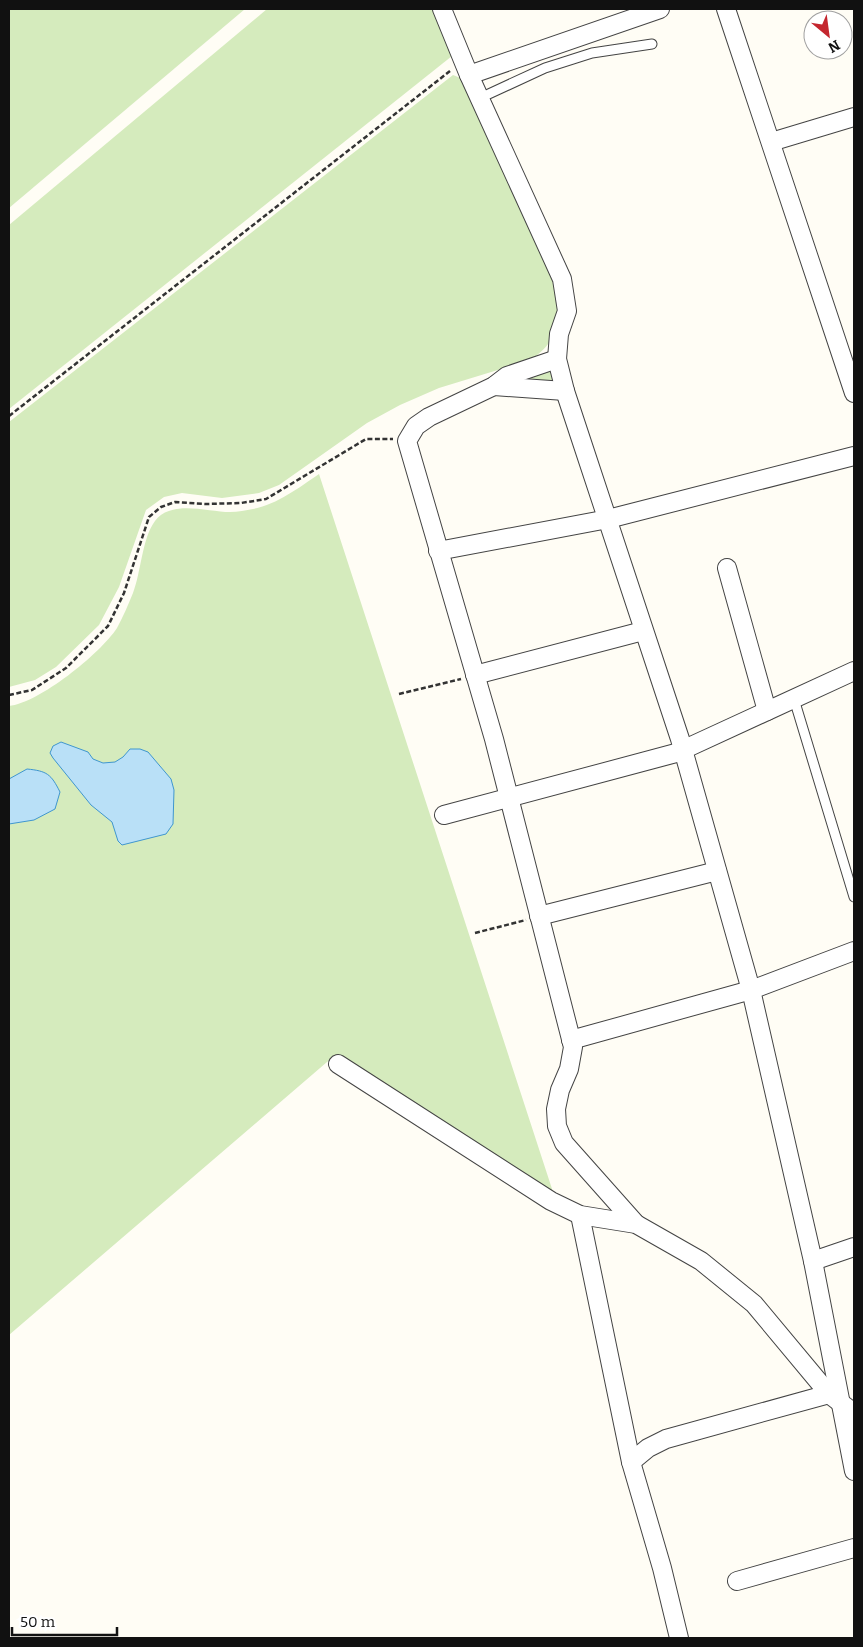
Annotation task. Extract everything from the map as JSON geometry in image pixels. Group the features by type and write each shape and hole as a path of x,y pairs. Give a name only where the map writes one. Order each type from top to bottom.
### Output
{"street":[{"path":"442,9 466,68 562,279 567,310 559,334 558,359 565,391 683,750 751,990 813,1260 834,1399 854,1471"},
{"path":"466,68 660,9"},
{"path":"726,9 854,393"},
{"path":"770,142 854,117"},
{"path":"558,359 507,376 494,386 429,417 416,426 407,441 475,675 573,1047 569,1069 560,1090 556,1109 557,1126 564,1143 636,1224 700,1261 754,1304 834,1399 854,1413"},
{"path":"494,386 565,391"},
{"path":"438,551 608,519 854,456"},
{"path":"726,568 767,711"},
{"path":"475,675 643,631"},
{"path":"444,815 683,750 854,671"},
{"path":"539,916 717,871"},
{"path":"571,1040 751,990 854,951"},
{"path":"338,1064 551,1201 580,1215 636,1224"},
{"path":"580,1215 630,1462 662,1568 679,1638"},
{"path":"813,1260 854,1247"},
{"path":"630,1462 648,1448 666,1439 834,1399"},
{"path":"736,1581 854,1548"}],"lane":[{"path":"480,98 545,68 592,53 652,44"},
{"path":"794,699 854,897"}],"path":[{"path":"9,416 466,68"},
{"path":"9,695 32,690 66,668 108,626 124,593 149,518 161,507 175,502 215,504 266,499 366,439 386,438 407,441"},
{"path":"399,694 475,675"},
{"path":"475,933 539,916"}],"green space":[{"path":"9,9 245,9 9,208"},
{"path":"267,9 436,9 452,56 9,409 9,225"},
{"path":"453,75 463,79 555,279 558,314 553,335 548,344 530,360 439,388 400,405 367,423 279,485 259,493 222,498 182,493 164,497 146,510 119,587 99,625 56,667 35,680 9,687 9,422"},
{"path":"552,368 554,381 518,386 518,383"},
{"path":"319,474 553,1192 334,1056 9,1335 9,706 22,703 52,687 68,676 109,639 117,628 133,593 147,537 155,521 162,514 180,508 230,512 262,507 288,495"}],"water":[{"path":"61,742 88,752 93,759 103,763 115,762 130,749 140,749 148,752 171,779 174,790 173,824 166,834 122,845 118,841 112,822 91,805 50,753 53,746"},
{"path":"27,769 44,772 54,781 60,792 55,809 34,820 9,824 9,779"}]}
